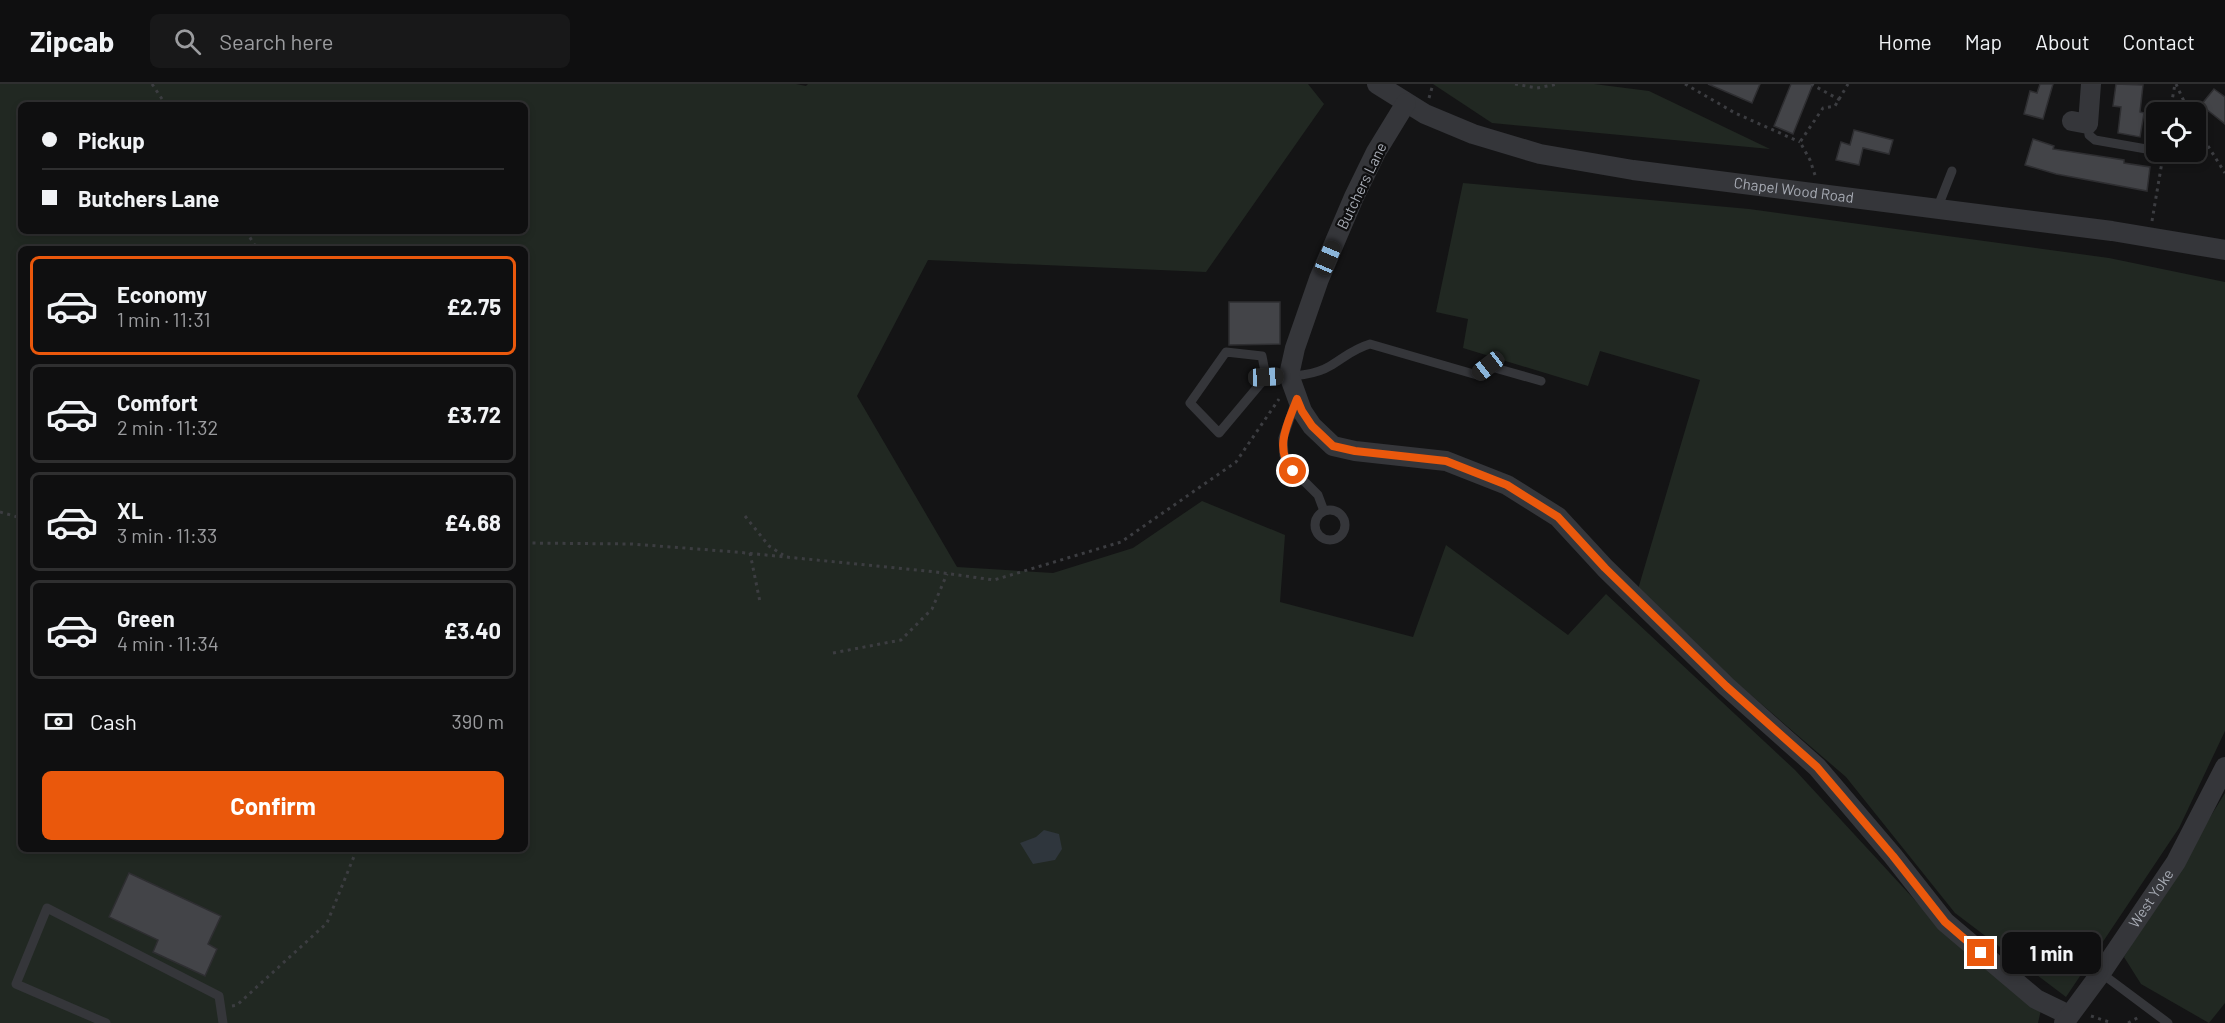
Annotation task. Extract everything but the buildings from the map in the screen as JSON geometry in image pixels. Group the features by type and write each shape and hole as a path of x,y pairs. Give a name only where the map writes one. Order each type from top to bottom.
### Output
{"street":[{"name":"Chapel Wood Road","path":"1377,84 1425,114 1473,134 1540,154 1634,170 2150,237 2225,250"},
{"path":"2080,122 2091,84"},
{"name":"Butchers Lane","path":"1292,386 1295,348 1319,279 1376,152 1406,103"},
{"path":"1292,386 1302,411 1312,426 1333,446 1355,451 1446,461 1507,485 1558,517 1605,568 1718,678 1817,767 1893,856 1945,922 2036,999 2066,1019"},
{"name":"West Yoke","path":"2066,1019 2100,974 2176,862 2225,767"}],"lane":[{"path":"2080,122 2095,140 2146,149"},
{"path":"1937,209 1952,171"},
{"path":"1324,511 1318,495 1287,464 1282,438 1292,386 1315,372 1329,367 1354,349 1370,344 1477,375 1488,366 1542,381"},
{"path":"1226,352 1262,356 1266,377 1219,433 1190,403 1226,352"},
{"path":"1266,377 1292,386"},
{"path":"106,1023 16,984 47,908 219,996 223,1023"},
{"path":"2100,974 2168,1023"}],"path":[{"path":"152,84 164,102"},
{"path":"1515,84 1537,88 1558,84"},
{"path":"1685,84 1735,113 1800,142 1810,160 1820,193"},
{"path":"1811,84 1840,100"},
{"path":"1800,142 1822,108 1835,106 1848,84"},
{"path":"2172,102 2175,84"},
{"path":"2175,84 2184,102"},
{"path":"2206,143 2225,173"},
{"path":"2150,237 2162,162"},
{"path":"528,543 632,544 750,553 994,580 1121,542 1236,462 1292,386"},
{"path":"0,512 18,517"},
{"path":"745,516 769,546 785,556"},
{"path":"750,553 760,602"},
{"path":"833,653 901,640 932,609 947,574"},
{"path":"221,1008 237,1005 327,923 356,852"}],"shaded area":[{"path":"0,84 796,84 806,86 808,84 1308,84 1324,104 1206,272 928,260 857,396 957,567 1053,573 1133,548 1202,501 1285,535 1280,602 1413,637 1446,545 1568,635 1606,594 1795,770 1947,935 2041,1010 2038,1023 0,1023"},
{"path":"1433,84 1594,84 1649,91 1770,149 1492,123"},
{"path":"1463,183 1749,209 2109,258 2225,282 2225,731 2179,828 2066,997 1955,913 1846,777 1636,596 1700,380 1600,351 1588,386 1463,348 1468,319 1436,312"},
{"path":"2225,793 2225,1003 2209,1023 2141,984 2124,957"},
{"path":"1044,830 1059,834 1062,849 1055,860 1033,864 1020,843 1036,837"}],"route":[{"path":"1293,471 1287,464 1282,438 1297,399 1312,426 1333,446 1355,451 1446,461 1507,485 1558,517 1605,568 1726,686 1817,767 1893,856 1945,922 1981,953"}]}
